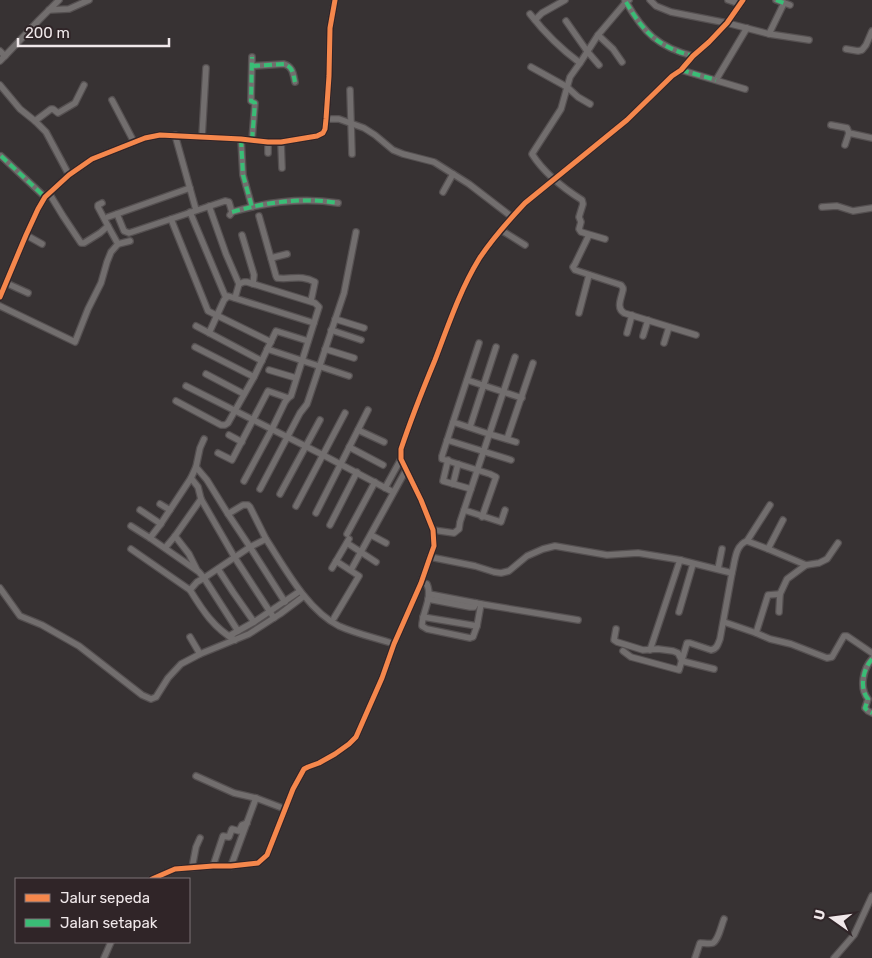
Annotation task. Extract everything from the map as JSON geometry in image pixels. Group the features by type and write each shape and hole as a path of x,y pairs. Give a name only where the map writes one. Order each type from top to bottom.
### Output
{"street":[{"path":"0,62 59,0"},
{"path":"49,10 69,9 89,0"},
{"path":"0,297 26,235 47,195 69,175 92,159 145,138 160,135 241,138 281,142 321,134 324,131 326,119 330,28 335,0"},
{"path":"535,20 542,13 565,0"},
{"path":"650,0 656,6 671,12 727,23 769,34 808,40"},
{"path":"154,878 175,869 258,863 267,855 293,789 304,769 320,763 335,754 356,737 421,583 434,546 433,530 400,453 460,295 491,242 525,203 627,120 672,76 681,70 727,23 741,2 728,0"},
{"path":"769,34 787,4 776,0"},
{"path":"605,239 581,232 579,229 581,222 579,217 583,204 582,200 570,193 532,154 561,109 570,77 598,35 626,1 643,28 654,39 668,48 693,56"},
{"path":"530,14 566,52 580,63"},
{"path":"566,21 599,65"},
{"path":"716,80 747,28"},
{"path":"846,49 862,50 872,30"},
{"path":"598,35 613,49 622,62"},
{"path":"0,51 5,56"},
{"path":"252,57 251,101 255,103 252,140"},
{"path":"252,66 284,64 292,70 295,82"},
{"path":"531,67 567,87 578,97 590,104"},
{"path":"202,137 206,68"},
{"path":"681,70 745,89"},
{"path":"0,85 20,109 46,132 69,175"},
{"path":"34,121 50,109 59,112 74,104 84,85"},
{"path":"350,90 352,154"},
{"path":"112,100 134,142"},
{"path":"326,119 340,119 364,128 393,150 434,162 469,184 512,217"},
{"path":"831,125 847,128 848,133 845,145"},
{"path":"848,133 872,138"},
{"path":"175,135 190,188 193,211 226,298 209,333"},
{"path":"241,138 243,175 252,206"},
{"path":"268,142 268,153"},
{"path":"281,142 282,168"},
{"path":"1,156 47,195 82,242 84,243 108,226"},
{"path":"443,192 453,174"},
{"path":"108,217 190,188"},
{"path":"117,214 124,231 129,233 227,201 229,202 231,214 252,206 287,201 338,203"},
{"path":"102,204 98,205 98,207 118,244"},
{"path":"209,206 226,254 240,284 235,298"},
{"path":"822,207 837,206 853,210 872,208"},
{"path":"259,216 276,276 278,278 304,278 315,282 310,301"},
{"path":"171,219 208,311 271,342"},
{"path":"501,230 525,245"},
{"path":"260,489 287,436 307,404 344,293 356,232"},
{"path":"26,235 42,244"},
{"path":"242,235 254,275 253,284"},
{"path":"589,235 573,267 576,272 621,285 624,290 619,307 624,313 696,335"},
{"path":"0,306 75,342 101,283 111,252 118,244 130,241"},
{"path":"271,258 287,254"},
{"path":"579,313 588,276"},
{"path":"240,284 244,282 253,284 310,301 318,304 319,307 290,396 285,402 244,481"},
{"path":"6,283 28,293"},
{"path":"226,298 228,296 314,323"},
{"path":"627,332 632,316"},
{"path":"335,319 364,328"},
{"path":"644,336 648,320"},
{"path":"196,326 262,360"},
{"path":"664,343 669,327"},
{"path":"331,330 361,340"},
{"path":"176,402 221,425 225,425 236,410 254,377 276,331 308,341"},
{"path":"479,343 442,457 443,460 448,460 496,477 482,517"},
{"path":"195,347 254,377"},
{"path":"470,427 496,347"},
{"path":"268,349 349,376"},
{"path":"325,349 354,358"},
{"path":"433,530 454,533 457,531 515,357"},
{"path":"507,439 533,363"},
{"path":"269,370 296,378"},
{"path":"206,374 244,394"},
{"path":"467,380 522,398"},
{"path":"186,386 323,454 393,492"},
{"path":"218,453 231,463 254,419 265,389 288,398"},
{"path":"316,512 368,410"},
{"path":"296,506 345,413"},
{"path":"280,494 320,420"},
{"path":"453,422 516,442"},
{"path":"358,430 384,442"},
{"path":"229,435 242,442"},
{"path":"150,538 191,478 204,439"},
{"path":"447,440 511,460"},
{"path":"349,447 383,464"},
{"path":"385,488 401,459"},
{"path":"448,460 443,481 471,489"},
{"path":"453,484 458,464"},
{"path":"196,467 207,480 285,602"},
{"path":"351,570 406,470"},
{"path":"330,525 357,472"},
{"path":"191,478 198,486 201,499 235,558 274,618"},
{"path":"332,568 375,482"},
{"path":"165,548 201,499"},
{"path":"160,504 170,510"},
{"path":"228,514 243,505 250,507 266,539 302,593 331,621 355,632 394,644"},
{"path":"623,651 631,657 679,670 687,643 711,650 714,649 720,640 738,549 748,541 770,505"},
{"path":"140,510 161,524"},
{"path":"464,510 501,522 505,510"},
{"path":"768,549 783,520"},
{"path":"131,526 199,572"},
{"path":"371,535 386,543"},
{"path":"175,536 189,554 238,631"},
{"path":"190,590 197,582 250,547 266,539"},
{"path":"348,539 361,553 376,562"},
{"path":"748,541 806,566"},
{"path":"779,612 780,594 787,580 806,566 827,559 838,543"},
{"path":"430,557 501,572 508,571 527,556 555,546 607,555 638,553 681,560 732,573"},
{"path":"131,549 190,590 214,625 235,640"},
{"path":"718,569 722,549"},
{"path":"650,650 681,560"},
{"path":"334,618 359,577 359,575 336,561"},
{"path":"680,612 693,564"},
{"path":"218,569 254,622"},
{"path":"421,583 429,586 429,597 422,626 427,629 473,637 477,626 479,604"},
{"path":"0,588 22,618 42,625 79,646 142,695 152,699 156,697 168,678 181,664 220,645 249,634 274,618 302,593"},
{"path":"229,636 302,593"},
{"path":"756,633 768,595 780,594"},
{"path":"429,597 578,620"},
{"path":"423,617 477,626"},
{"path":"724,622 827,658 832,657 844,636 872,652"},
{"path":"616,629 613,638 615,641 643,650 674,651 678,653 682,661 714,669"},
{"path":"190,637 200,654"},
{"path":"872,659 864,673 863,693 868,699 865,708 872,713"},
{"path":"196,776 234,793 256,798 285,809"},
{"path":"231,866 256,798"},
{"path":"213,866 223,836 229,837 232,829 239,831 242,825 247,823"},
{"path":"192,868 196,847 200,838"},
{"path":"834,958 854,935 872,896"},
{"path":"695,958 700,943 711,944 717,938 724,919"},
{"path":"104,958 111,943"}],"marked path":[{"path":"776,0 784,3"},
{"path":"626,2 639,22 653,37 670,48 693,56"},
{"path":"252,57 251,101 255,103 252,140"},
{"path":"252,66 287,65 293,73 295,82"},
{"path":"681,70 716,80"},
{"path":"241,139 243,175 252,207"},
{"path":"1,156 45,197"},
{"path":"232,212 285,202 311,200 338,203"},
{"path":"872,659 866,668 863,679 865,695 868,699 865,708 872,713"}],"cycle path":[{"path":"0,297 26,235 45,197 69,175 92,159 145,138 160,135 281,142 317,136 323,133 325,129 329,76 330,28 335,0"},
{"path":"154,878 175,869 258,863 267,855 293,789 304,769 335,754 356,737 421,583 434,546 433,530 401,459 401,449 455,308 472,271 489,244 525,203 627,120 672,76 681,70 727,23 743,0"}]}
